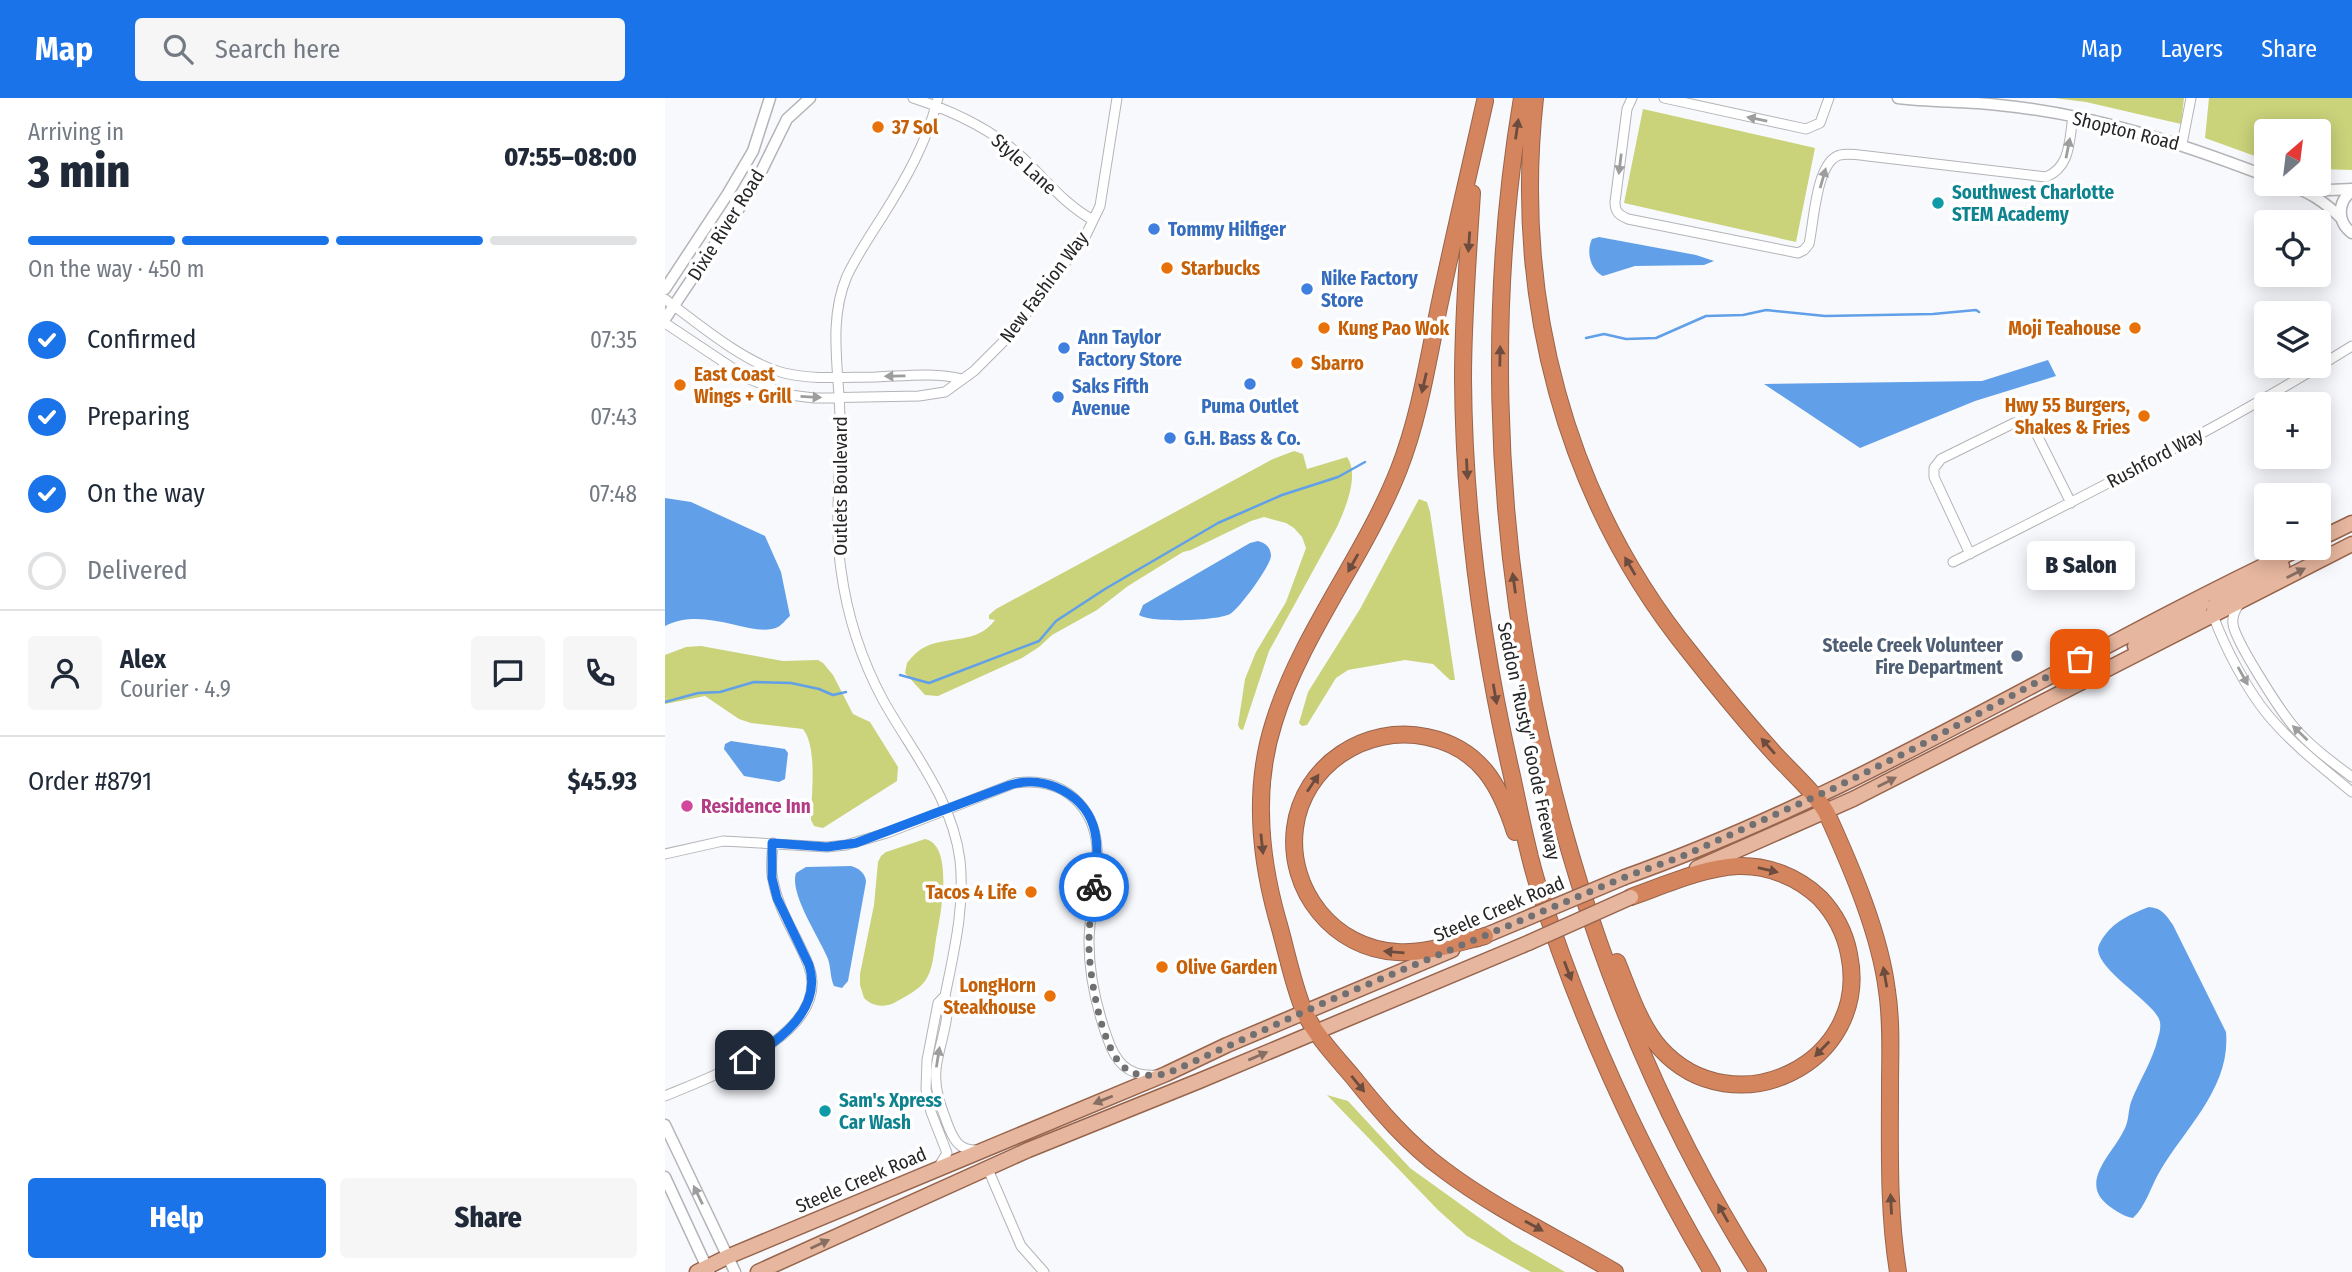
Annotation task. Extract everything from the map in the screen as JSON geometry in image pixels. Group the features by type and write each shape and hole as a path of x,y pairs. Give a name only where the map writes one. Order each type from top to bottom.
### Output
{"highway":[{"name":"Seddon \"Rusty\" Goode Freeway","path":"1522,98 1506,215 1500,358 1504,494 1521,633 1539,729 1567,842 1616,989 1654,1078 1699,1170 1758,1272"},
{"path":"1535,98 1530,164 1534,277 1556,395 1583,473 1613,537 1663,619 1747,723 1826,812 1875,935 1888,993 1891,1024 1890,1200 1898,1272"},
{"name":"Seddon \"Rusty\" Goode Freeway","path":"1485,99 1473,190 1463,381 1468,497 1484,631 1500,724 1538,883 1584,1015 1614,1087 1660,1181 1711,1272"},
{"path":"1485,99 1427,370 1409,441 1369,533 1288,684 1268,745 1261,794 1262,851 1268,885 1305,1012 1316,1031 1384,1115 1420,1152 1443,1170 1492,1202 1615,1272"},
{"path":"1485,936 1427,951 1394,952 1377,950 1346,937 1322,917 1300,878 1294,845 1295,827 1304,797 1325,766 1352,746 1397,734 1430,737 1459,749 1480,764 1500,790 1538,883"},
{"path":"1567,842 1644,1025 1658,1046 1679,1065 1703,1078 1728,1084 1769,1082 1804,1066 1834,1036 1851,988 1848,949 1832,913 1814,893 1801,884 1774,871 1741,866 1706,872 1631,897"}],"main road":[{"path":"2331,534 2352,523"},
{"name":"Steele Creek Road","path":"758,1272 987,1167 1528,943 1826,812 2352,544"},
{"name":"Steele Creek Road","path":"704,1270 727,1256 1166,1074 1305,1012 1625,877 1683,856 1913,749 2105,646 2277,560"},
{"path":"2213,615 2215,605 2222,599 2260,580 2291,560"},
{"path":"2077,684 2155,632 2198,610 2202,604 2201,598"},
{"path":"987,1167 987,1159 1033,1138 1037,1126"}],"street":[{"name":"Dixie River Road","path":"665,289 753,151 770,98"},
{"name":"Dixie River Road","path":"665,321 670,302 754,186 786,119 810,98"},
{"name":"Style Lane","path":"913,98 937,102 982,127 1003,142 1076,211 1093,220"},
{"name":"New Fashion Way","path":"665,321 730,368 765,387 801,397 929,395 945,392 984,362 1010,335 1085,237 1100,206 1117,98"},
{"path":"1632,98 1627,109 1615,202 1620,216 1798,253 1809,244 1821,180 1826,165 1832,159 1842,155 1868,156 2046,177 2056,172 2064,162 2073,117"},
{"path":"1664,98 1806,129 1820,123 1829,98"},
{"name":"Shopton Road","path":"1898,98 2000,105 2073,117 2182,144 2254,171"},
{"path":"2182,144 2191,98"},
{"name":"Outlets Boulevard","path":"937,102 920,152 862,248 843,288 836,323 839,397 838,541 851,622 874,682 929,774 947,810 960,858 962,896 959,925 945,996 948,1007 935,1072 938,1097 957,1143 969,1150 982,1149"},
{"path":"2331,190 2352,190"},
{"path":"2341,218 2344,199 2352,190"},
{"path":"2315,196 2341,218 2347,230 2352,233"},
{"path":"670,302 763,366 799,376 941,375 962,379"},
{"name":"Rushford Way","path":"1953,562 2134,471 2298,380 2352,346"},
{"path":"1970,554 1934,477 1937,463 1953,453 2014,423 2024,422 2035,430 2071,503"},
{"path":"2240,601 2234,613 2233,626 2251,663 2277,705 2295,729 2352,777"},
{"path":"2213,615 2220,634 2266,713 2297,745 2352,792"},
{"path":"665,854 723,841 827,847 846,845 878,836 1010,785 1026,782 1053,786 1077,801 1092,822 1097,842 1089,954 1097,1005 1108,1040 1124,1068 1138,1075 1166,1074"},
{"path":"665,1096 745,1060 771,1045 792,1025 810,998 812,974 777,898 772,878 772,843"},
{"name":"Outlets Boulevard","path":"937,1168 947,1153 927,1096 926,1068 938,1003 945,996"},
{"path":"665,1125 736,1272"},
{"path":"987,1167 1021,1246 1044,1272"},
{"path":"665,1177 704,1270"}],"green space":[{"path":"2054,98 2184,98 2181,124 2086,102"},
{"path":"2209,98 2352,98 2352,170 2331,169 2331,119 2254,119 2254,156 2205,138"},
{"path":"1643,109 1815,148 1796,242 1624,203"},
{"path":"1294,451 1303,454 1307,469 1347,457 1351,464 1352,482 1337,527 1269,651 1243,730 1238,725 1245,679 1256,652 1286,602 1306,548 1302,537 1294,528 1264,517 1183,552 1128,586 1097,610 1052,635 1022,658 938,696 925,695 905,673 907,663 923,648 980,633 995,620 989,619 989,615 996,609 1273,459"},
{"path":"1419,499 1427,502 1430,512 1455,680 1450,680 1433,664 1405,660 1348,670 1336,678 1307,725 1302,726 1299,723 1308,692 1360,609"},
{"path":"701,646 783,661 818,660 823,663 833,675 853,714 870,722 898,767 897,781 823,828 814,826 811,820 811,748 803,729 739,719 705,696 665,704 665,655 686,647"},
{"path":"925,839 934,844 940,854 943,868 942,900 928,977 915,991 890,1005 874,1004 864,998 860,974 874,905 878,862 886,852"},
{"path":"1327,1095 1348,1101 1410,1168 1513,1242 1565,1272 1531,1272 1467,1236 1438,1210"}],"water":[{"path":"1599,237 1696,255 1714,261 1704,265 1635,266 1603,276 1592,265 1589,254 1592,239"},
{"path":"2048,360 2056,376 1975,401 1860,448 1764,384 1982,381"},
{"path":"665,498 691,502 765,536 781,572 790,616 781,625 768,630 696,619 665,626"},
{"path":"1258,541 1269,548 1271,556 1253,587 1230,614 1184,620 1146,618 1139,615 1143,605 1250,543"},
{"path":"731,741 785,749 788,753 785,779 779,782 744,776 724,749 725,744"},
{"path":"851,866 865,876 866,882 848,981 842,988 834,986 828,959 801,904 795,882 796,873 806,867"},
{"path":"2149,907 2160,910 2173,925 2226,1032 2226,1052 2214,1089 2205,1106 2160,1171 2145,1202 2133,1218 2115,1210 2100,1197 2096,1187 2097,1177 2126,1125 2131,1102 2156,1046 2160,1022 2153,1010 2107,967 2098,950 2109,930"}],"waterway":[{"path":"1586,338 1604,334 1626,339 1656,338 1706,316 1743,315 1766,310 1825,316 1979,312"},
{"path":"900,675 929,683 1039,641 1056,621 1218,523 1282,495 1338,477 1365,462"},
{"path":"665,702 698,693 720,692 754,682 791,683 833,695 846,692"}],"way so far":[{"path":"1094,887 1089,939 1091,977 1113,1054 1124,1068 1138,1075 1166,1074 1328,1001 1625,877 1683,856 1832,789 1913,749 2080,659"}],"place":[{"name":"37 Sol","path":"878,127"},
{"name":"Southwest Charlotte STEM Academy","path":"1938,203"},
{"name":"Tommy Hilfiger","path":"1154,229"},
{"name":"Starbucks","path":"1167,268"},
{"name":"Nike Factory Store","path":"1307,289"},
{"name":"Kung Pao Wok","path":"1324,328"},
{"name":"Moji Teahouse","path":"2135,328"},
{"name":"Ann Taylor Factory Store","path":"1064,348"},
{"name":"Sbarro","path":"1297,363"},
{"name":"Puma Outlet","path":"1250,384"},
{"name":"East Coast Wings + Grill","path":"680,385"},
{"name":"Saks Fifth Avenue","path":"1058,397"},
{"name":"Hwy 55 Burgers, Shakes & Fries","path":"2144,416"},
{"name":"G.H. Bass & Co.","path":"1170,438"},
{"name":"Steele Creek Volunteer Fire Department","path":"2017,656"},
{"name":"B Salon","path":"2080,659"},
{"name":"Residence Inn","path":"687,806"},
{"name":"Tacos 4 Life","path":"1031,892"},
{"name":"Olive Garden","path":"1162,967"},
{"name":"LongHorn Steakhouse","path":"1050,996"},
{"name":"Sam's Xpress Car Wash","path":"825,1111"}],"route":[{"path":"745,1060 782,1036 801,1014 812,991 809,965 777,898 772,878 772,843 837,847 856,843 1015,783 1043,783 1060,788 1072,796 1092,822 1097,849 1094,887"}]}
